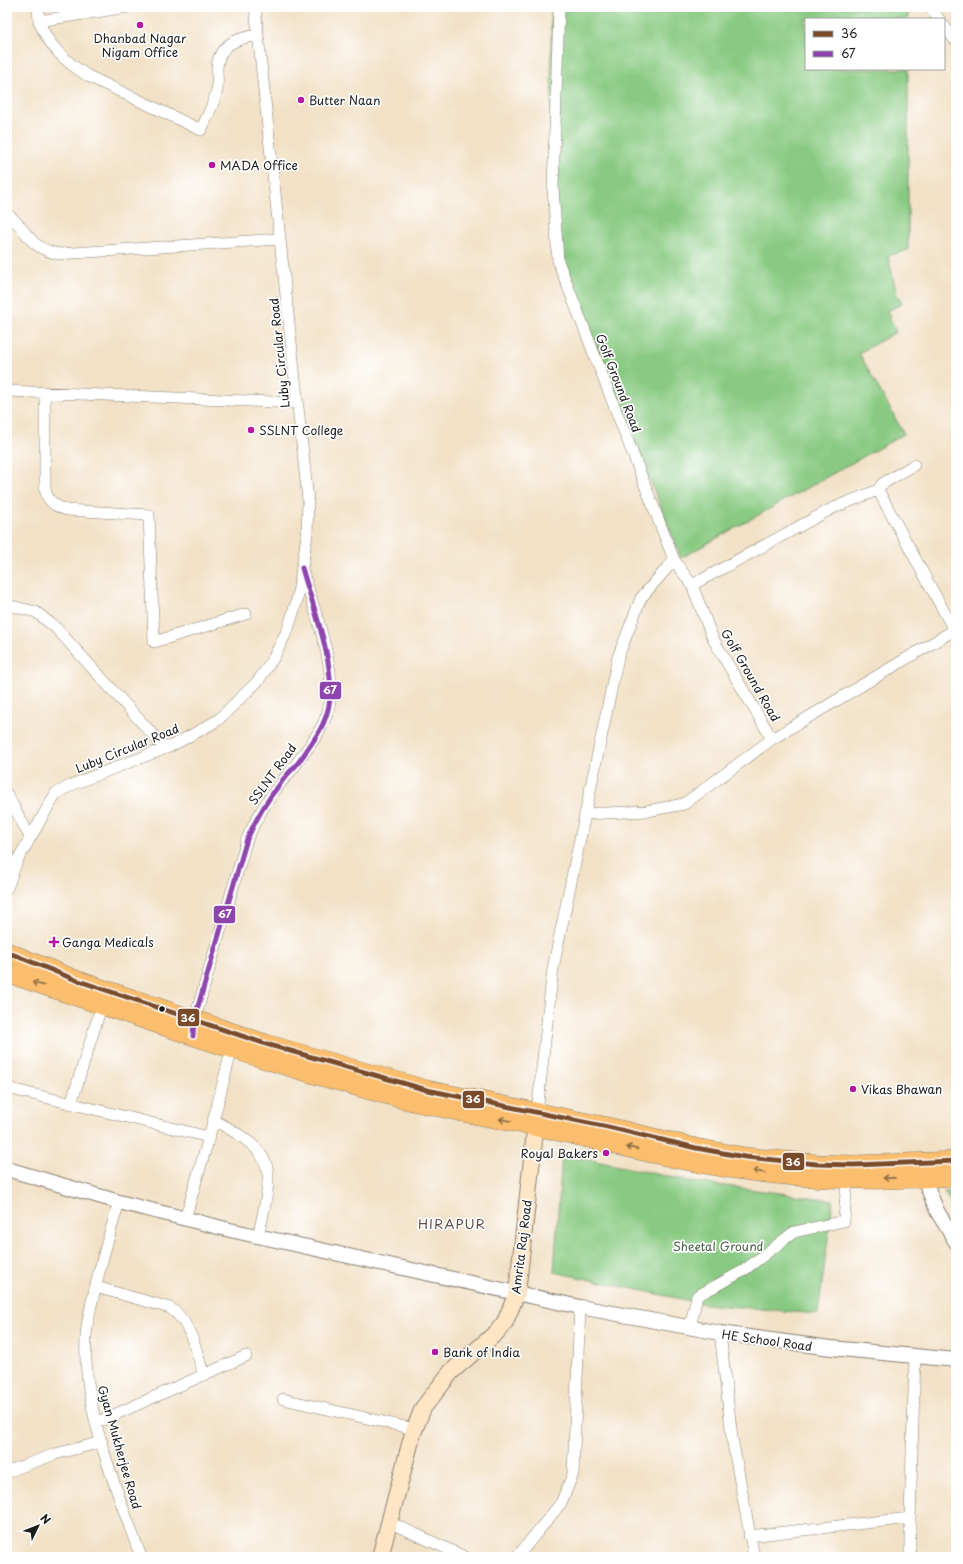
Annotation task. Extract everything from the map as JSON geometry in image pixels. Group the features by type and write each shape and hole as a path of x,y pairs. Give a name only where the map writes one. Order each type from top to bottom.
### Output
{"highway":[{"path":"7,952 193,1028 232,1048 399,1098 536,1120 745,1157 817,1164 920,1170 956,1176"},
{"path":"7,973 102,1004 193,1028 266,1044 379,1078 666,1156 763,1173 847,1178 920,1170 956,1161"}],"main road":[{"name":"Amrita Raj Road","path":"380,1557 414,1429 423,1408 441,1383 460,1364 497,1332 505,1322 517,1293 536,1120"}],"street":[{"path":"38,7 39,21 49,41 72,66 88,76 201,130 213,103 217,89 218,57 224,48 233,40 258,35"},
{"path":"39,21 128,7"},
{"name":"Luby Circular Road","path":"7,888 16,861 56,793 76,783 165,748 218,720 258,681 274,657 288,629 297,600 307,535 308,500 254,7"},
{"name":"Golf Ground Road","path":"559,7 553,187 558,261 674,560 692,585 713,639 772,739"},
{"path":"930,7 938,18"},
{"path":"945,27 956,41"},
{"path":"7,214 35,245 49,252 59,254 280,239"},
{"path":"7,391 298,403"},
{"path":"45,392 45,490 49,500 59,508 67,510 149,515 154,642 246,614"},
{"path":"692,585 833,508 878,490 882,484 914,465"},
{"path":"586,814 647,811 684,804 772,739 955,630 878,490"},
{"path":"536,1120 553,968 618,657 641,598 674,560"},
{"name":"SSLNT Road","path":"193,1028 248,839 255,822 267,801 296,765 320,730 328,713 331,692 331,671 302,568"},
{"path":"7,605 36,612 56,628 165,748"},
{"path":"7,794 30,837"},
{"path":"71,1104 102,1004"},
{"path":"185,1219 214,1120 232,1048"},
{"path":"7,1088 209,1137"},
{"path":"214,1120 239,1134 253,1145 264,1160 269,1177 258,1237"},
{"name":"HE School Road","path":"7,1169 119,1202 258,1237 580,1307 720,1334 915,1357 956,1360"},
{"path":"920,1170 937,1211 956,1242"},
{"path":"690,1328 696,1296 743,1271 794,1232 844,1221 847,1178"},
{"name":"Gyan Mukherjee Road","path":"119,1202 96,1287 86,1336 87,1380 96,1423 141,1557"},
{"path":"96,1287 170,1308 178,1312 189,1332 204,1375"},
{"path":"517,1557 561,1503 573,1474 580,1307"},
{"path":"720,1334 732,1438 754,1557"},
{"path":"96,1423 246,1356"},
{"path":"910,1557 915,1357"},
{"path":"283,1399 414,1429"},
{"path":"7,1472 55,1454 102,1442"},
{"path":"749,1536 910,1518"},
{"path":"389,1522 464,1557"}],"green space":[{"path":"551,7 904,7 908,13 908,18 805,18 805,70 908,70 908,250 888,256 897,294 902,304 887,311 896,332 859,353 904,434 681,558 562,260 552,194"},
{"name":"Sheetal Ground","path":"562,1154 694,1182 833,1200 818,1314 705,1304 554,1272"},
{"path":"956,1191 956,1212 944,1192"}],"transit line":[{"name":"67","path":"193,1036 194,1020 247,839 270,797 284,778 298,763 315,739 327,713 330,697 328,660 324,640 302,568"},
{"name":"36","path":"7,952 76,980 266,1044 427,1090 608,1127 696,1148 745,1157 817,1164 854,1165 956,1161"}],"place":[{"name":"Dhanbad Nagar Nigam Office","path":"140,25"},
{"name":"Butter Naan","path":"301,100"},
{"name":"MADA Office","path":"212,165"},
{"name":"SSLNT College","path":"251,430"},
{"name":"Ganga Medicals","path":"54,942"},
{"name":"Vikas Bhawan","path":"853,1089"},
{"name":"Royal Bakers","path":"606,1153"},
{"name":"Bank of India","path":"435,1352"}],"district":[{"name":"HIRAPUR","path":"452,1223"}]}
